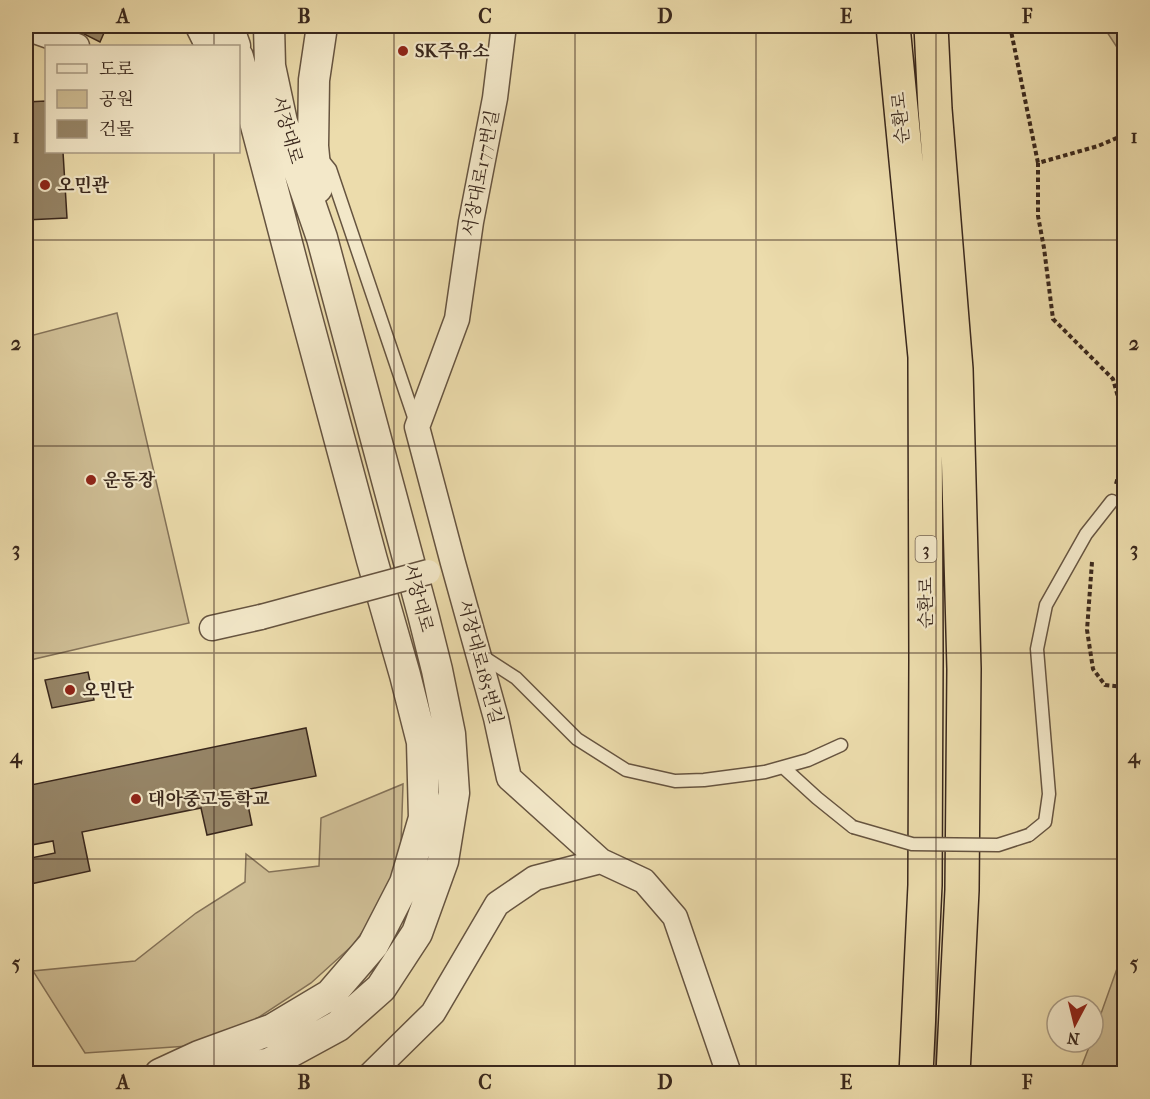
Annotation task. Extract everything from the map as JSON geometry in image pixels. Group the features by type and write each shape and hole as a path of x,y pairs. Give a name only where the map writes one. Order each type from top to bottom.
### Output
{"highway":[{"name":"순환로","path":"893,26 925,357 925,885 916,1074"},
{"name":"순환로","path":"931,26 935,109 956,369 964,669 962,890 953,1074"}],"street":[{"path":"201,26 210,45"},
{"path":"228,26 235,45"},
{"name":"서장대로","path":"222,1074 275,1068 338,1026 381,988 417,933 442,861 454,793 450,734 437,670 322,238 282,122 270,66 269,26"},
{"path":"322,26 314,80 313,146 322,238"},
{"name":"서장대로177번길","path":"417,427 457,320 471,222 495,98 502,26"},
{"path":"26,28 74,45"},
{"name":"서장대로","path":"160,1074 199,1056 273,1029 330,995 373,945 405,883 424,818 422,742 240,64"},
{"path":"240,101 259,131"},
{"name":"서장대로185번길","path":"417,427 496,718 508,778 601,861 644,881 675,917 729,1074"},
{"path":"212,628 428,572 453,563"},
{"path":"370,1074 433,1013 497,904 535,878 601,861"}],"lane":[{"name":"서장대로185번길","path":"313,146 330,169 417,427"},
{"path":"783,767 853,827 912,844 998,845 1029,835 1045,822 1049,795 1037,649 1047,605 1086,534 1112,501"},
{"path":"478,654 516,678 578,739 626,770 675,781 704,780 765,772 808,760 841,745"}],"path":[{"path":"1010,26 1038,163 1038,216 1053,319 1113,379 1125,419"},
{"path":"1038,163 1098,146 1125,135"},
{"path":"1112,501 1125,447"},
{"path":"1092,562 1087,630 1093,669 1106,685 1125,687"}],"green space":[{"path":"1103,26 1124,26 1124,58"},
{"name":"운동장","path":"117,313 189,623 26,661 26,337"},
{"path":"403,784 401,843 389,895 353,945 311,983 218,1044 85,1053 33,971 135,961 196,913 245,882 246,854 269,872 319,866 321,818"},
{"path":"1124,949 1124,1073 1079,1073 1086,1054 1105,1054 1105,1002"}],"building":[{"path":"78,26 107,26 100,42 76,30"},
{"name":"오민관","path":"45,101 45,153 63,153 67,218 26,220 26,102"},
{"name":"오민단","path":"88,672 94,700 52,708 45,680"},
{"name":"대아중고등학교","path":"306,728 316,776 245,790 252,825 207,835 201,808 82,832 90,871 26,885 26,859 55,853 53,841 26,846 26,786"}],"place":[{"name":"SK주유소","path":"403,51"},
{"name":"오민관","path":"45,185"},
{"name":"운동장","path":"91,480"},
{"name":"오민단","path":"70,690"},
{"name":"대아중고등학교","path":"136,799"}]}
